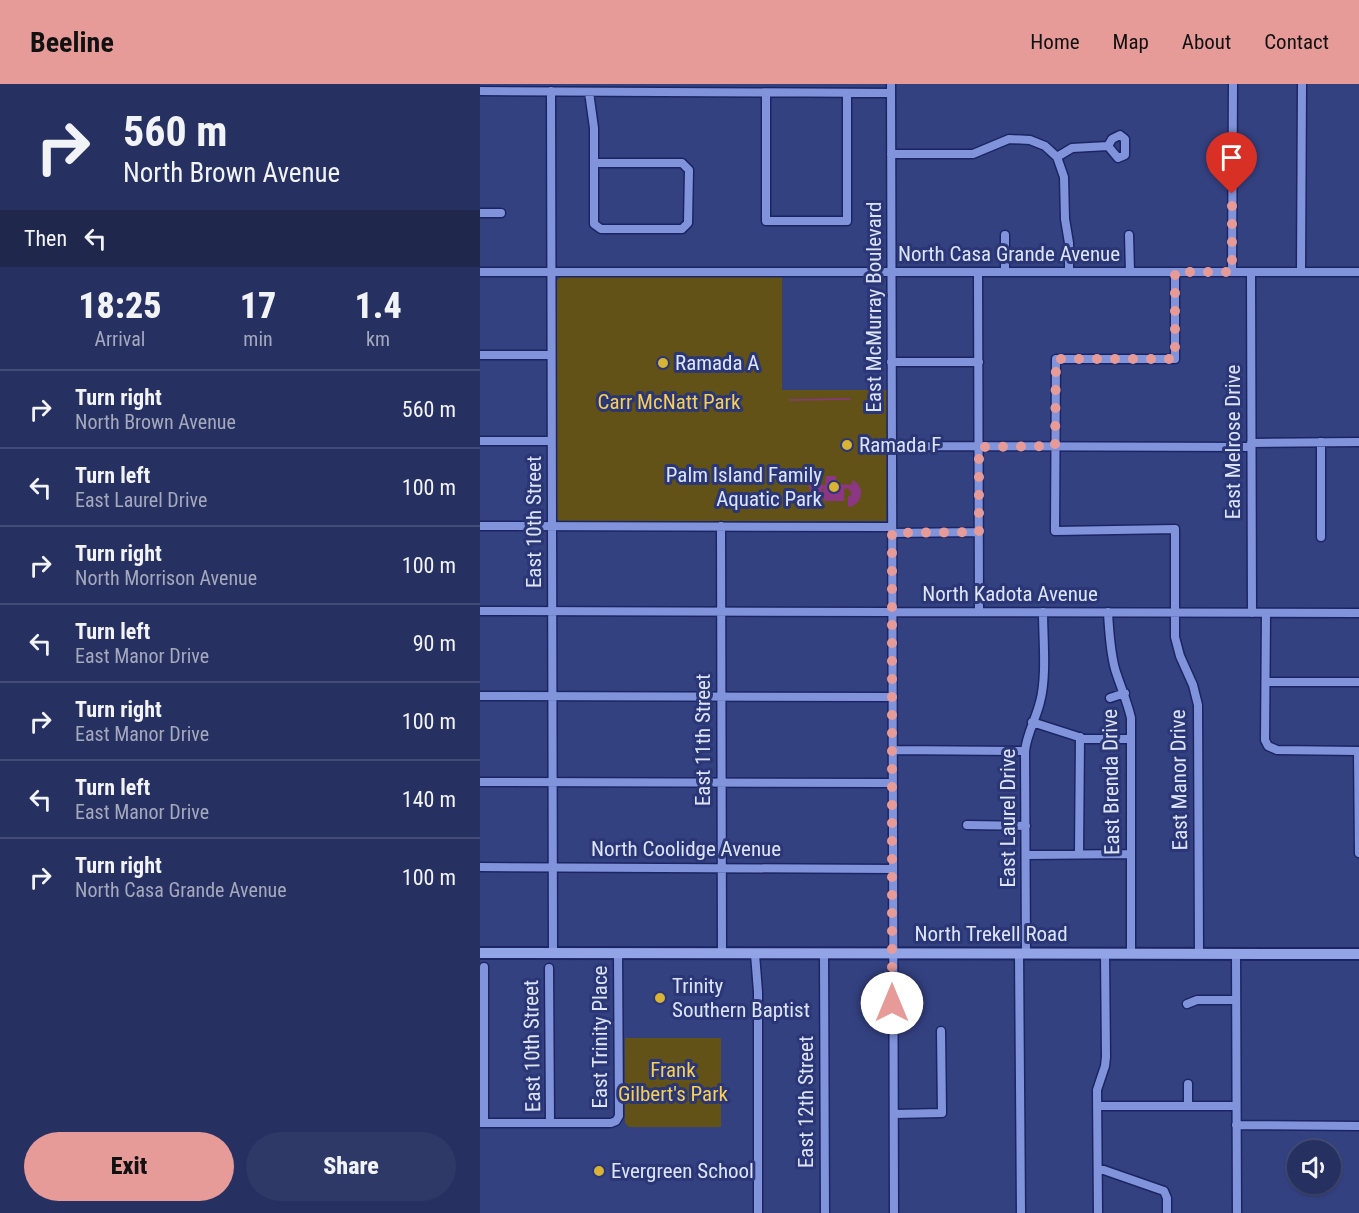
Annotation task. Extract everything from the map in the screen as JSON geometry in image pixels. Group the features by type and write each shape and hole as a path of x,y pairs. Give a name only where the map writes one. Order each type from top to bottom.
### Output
{"main road":[{"name":"North Trekell Road","path":"480,953 1359,954"}],"street":[{"path":"1232,272 1233,84"},
{"path":"1300,272 1302,84"},
{"path":"480,91 506,88 551,91 594,89 766,93 807,88 847,93 891,89"},
{"path":"594,89 594,128 594,163 594,224 601,229 682,229 688,223 689,170 687,166 682,163 594,163"},
{"name":"East McMurray Boulevard","path":"891,89 894,1213"},
{"name":"East 10th Street","path":"551,91 553,953"},
{"path":"766,93 766,221 847,221 847,93"},
{"path":"891,154 973,154 1009,139 1030,140 1046,146 1057,157 1064,177 1069,272"},
{"path":"1057,157 1072,148 1108,146"},
{"path":"1219,170 1232,171"},
{"path":"480,213 501,213"},
{"path":"1129,234 1130,272"},
{"path":"1005,235 1005,272"},
{"name":"North Casa Grande Avenue","path":"480,272 1359,272"},
{"path":"978,272 979,612"},
{"name":"East Manor Drive","path":"1175,272 1175,359 1056,359 1055,531 1175,529 1175,638 1198,705 1199,954"},
{"name":"East Melrose Drive","path":"1251,272 1252,613"},
{"path":"480,355 551,355"},
{"path":"891,362 979,363"},
{"path":"480,441 551,441"},
{"path":"1321,442 1321,537"},
{"path":"892,446 1251,445 1359,442"},
{"path":"480,526 721,526 979,532"},
{"name":"East 11th Street","path":"721,526 722,954"},
{"name":"North Kadota Avenue","path":"480,611 1359,613"},
{"name":"East Laurel Drive","path":"1022,1213 1025,751 1026,739 1040,702 1042,689 1043,612"},
{"name":"East Brenda Drive","path":"1108,612 1111,651 1131,718 1131,954"},
{"path":"1266,613 1265,740 1268,746 1277,750 1359,751 1359,853"},
{"path":"1266,682 1359,682"},
{"path":"1110,698 1125,693"},
{"path":"480,696 892,697"},
{"path":"1032,723 1085,739 1131,739"},
{"path":"1079,854 1080,737"},
{"path":"892,750 1025,751"},
{"path":"480,782 892,783"},
{"path":"967,825 1026,826"},
{"path":"1026,855 1131,854"},
{"name":"North Coolidge Avenue","path":"480,867 893,869"},
{"name":"East Trinity Place","path":"550,1123 611,1123 619,1116 618,953"},
{"path":"755,954 758,992 758,1213"},
{"name":"East 12th Street","path":"824,954 825,1213"},
{"path":"1098,1213 1097,1090 1106,1057 1104,954"},
{"path":"1236,954 1237,1213"},
{"path":"484,967 482,1123 550,1123"},
{"name":"East 10th Street","path":"549,968 550,1123"},
{"path":"1187,1004 1197,1000 1236,1000"},
{"path":"894,1114 942,1113 941,1032"},
{"path":"1188,1084 1188,1106"},
{"path":"1097,1106 1236,1106"},
{"path":"1236,1125 1359,1126"},
{"path":"1098,1168 1164,1191 1167,1198 1167,1213"}],"green space":[{"name":"Carr McNatt Park","path":"561,277 782,277 782,390 887,390 886,521 559,521 557,518 556,281"},
{"name":"Frank Gilbert's Park","path":"625,1038 721,1038 721,1127 629,1127 625,1123"}],"shaded area":[{"path":"826,476 836,476 836,484 851,485 853,480 858,484 861,496 858,502 848,507 848,497 852,494 848,488 844,489 844,501 824,501 823,488 822,501 813,498 809,484 825,485"}],"waterway":[{"path":"790,400 850,399"}],"place":[{"name":"Ramada A","path":"663,363"},
{"name":"Ramada F","path":"847,445"},
{"name":"Palm Island Family Aquatic Park","path":"834,487"},
{"name":"Trinity Southern Baptist","path":"660,998"},
{"name":"Evergreen School","path":"599,1171"}],"route":[{"path":"892,1003 892,533 979,532 979,447 1055,446 1056,359 1175,359 1175,272 1232,272 1232,194"}]}
